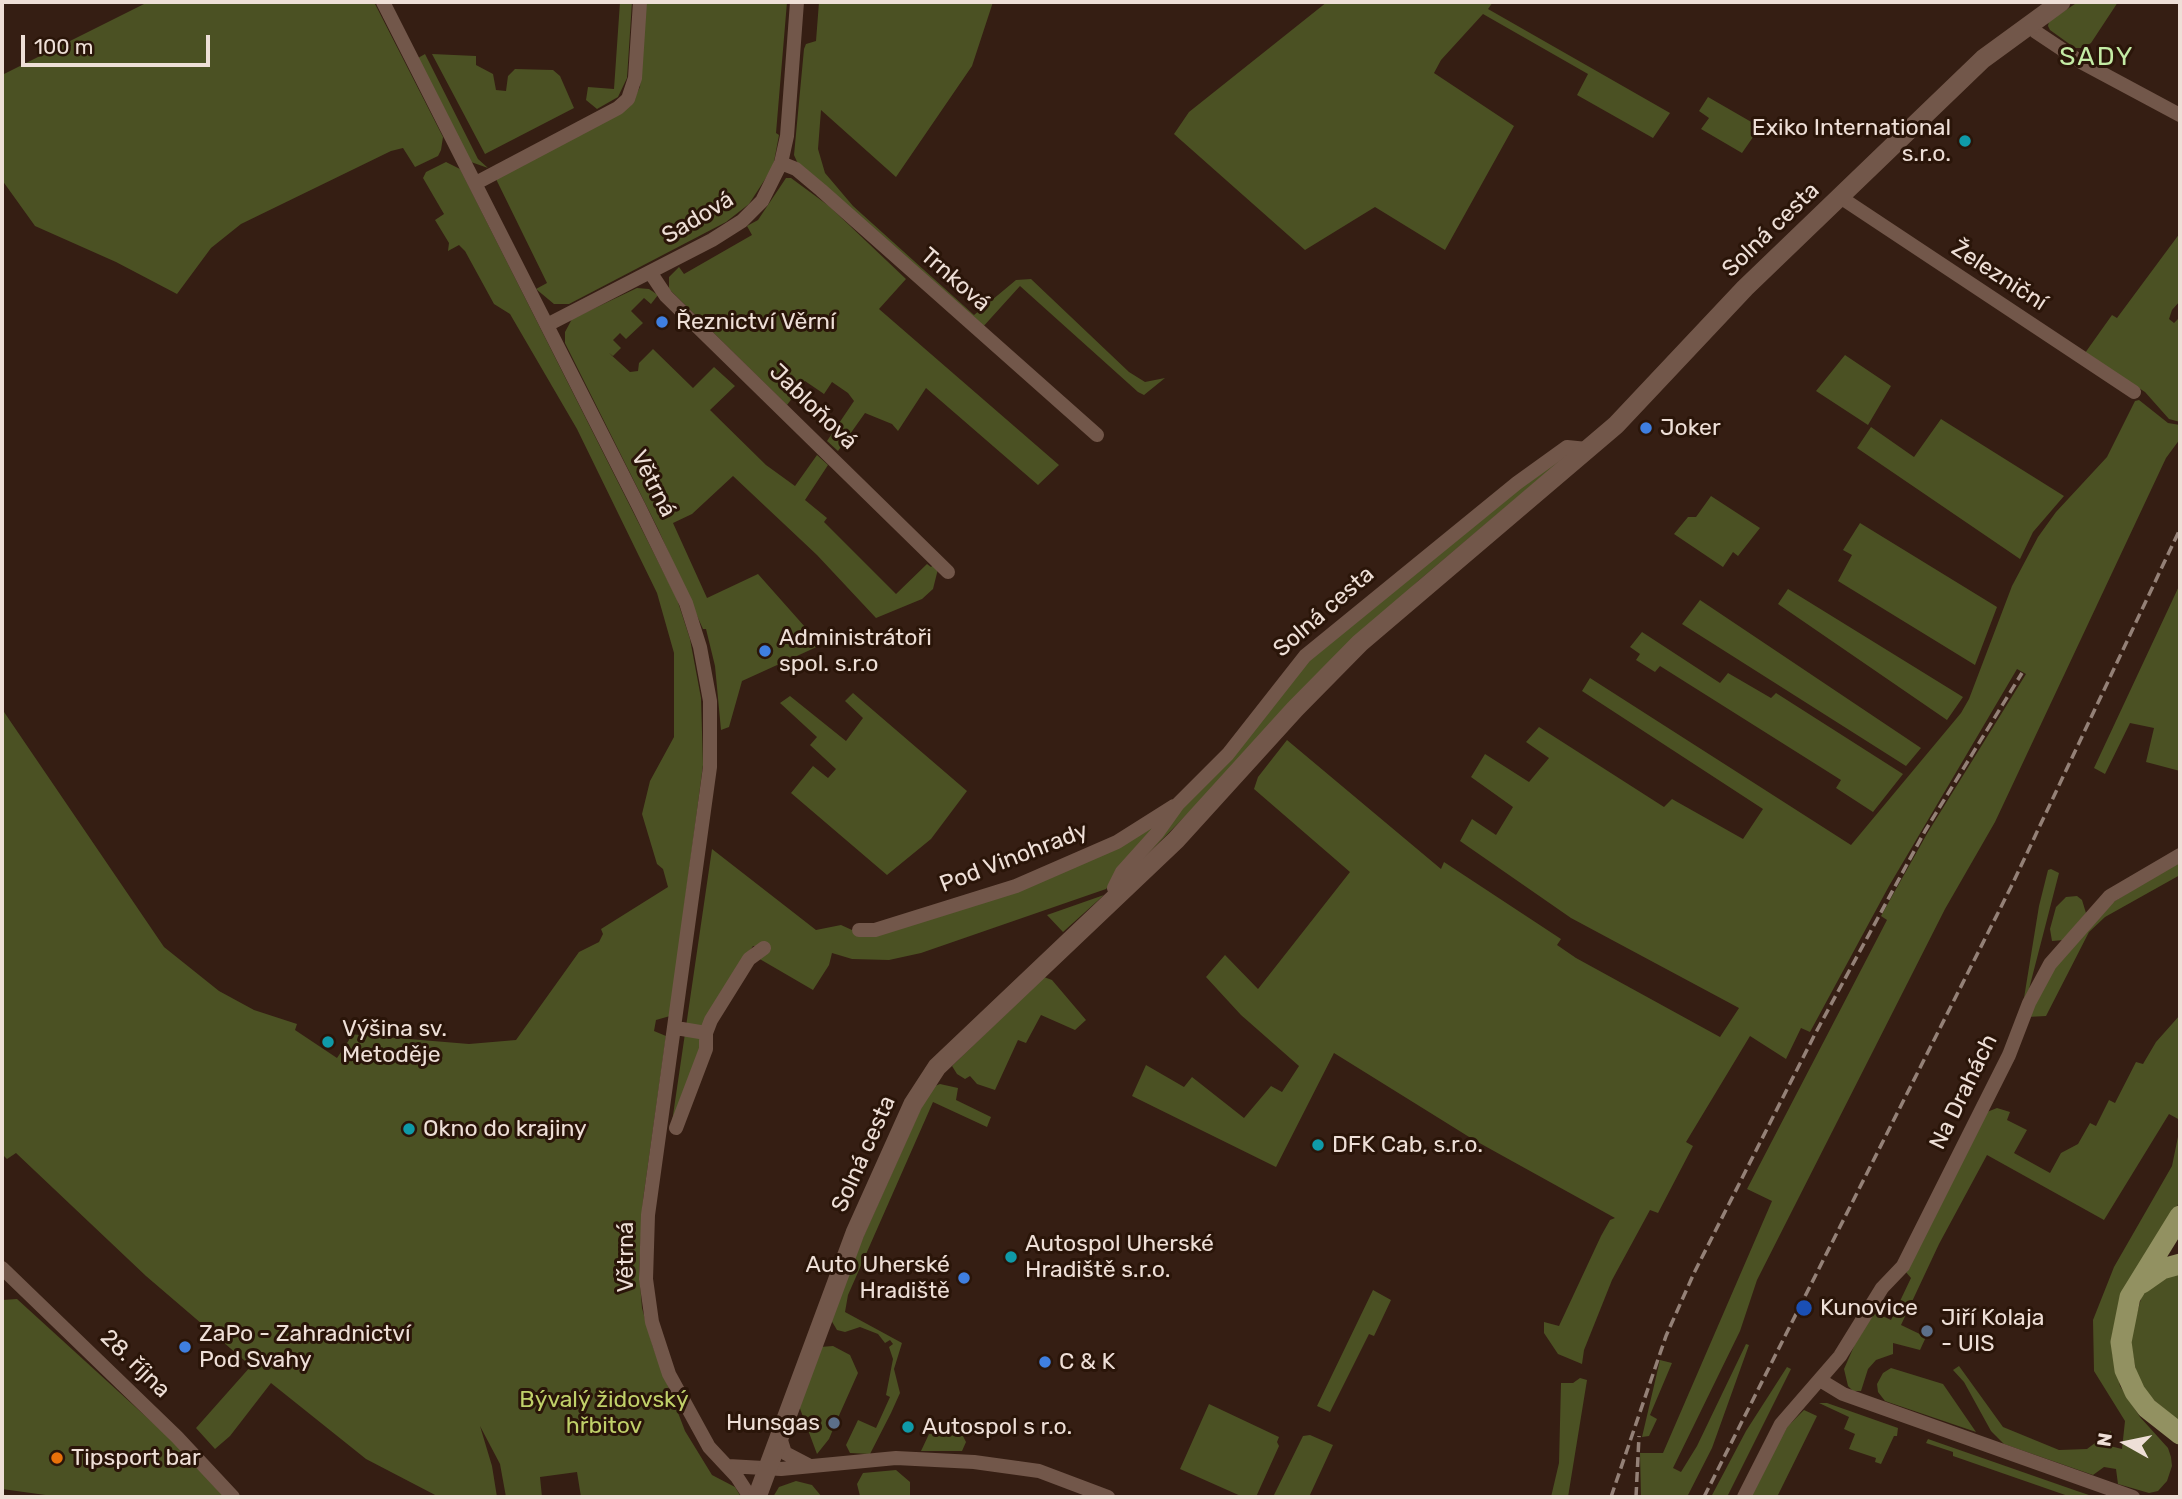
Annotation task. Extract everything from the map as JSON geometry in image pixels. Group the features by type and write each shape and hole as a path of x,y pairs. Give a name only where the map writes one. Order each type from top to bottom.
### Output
{"main road":[{"path":"2180,1216 2135,1289 2122,1326 2122,1353 2127,1376 2143,1403 2180,1434"},
{"path":"2135,1289 2154,1273 2180,1264"}],"street":[{"name":"Větrná","path":"383,2 686,603 706,678 712,733 710,767 676,1028 648,1215 649,1300 669,1374 709,1447 728,1466 750,1497"},
{"path":"475,183 618,108 628,99 635,78 640,2"},
{"name":"Sadová","path":"547,325 742,222 762,201 781,163 787,136 797,2"},
{"name":"Solná cesta","path":"757,1497 855,1234 895,1141 923,1086 949,1054 1117,897 1217,798 1295,709 1360,643 1641,401 1745,288 1983,59 2061,2"},
{"path":"2030,23 2036,32 2081,62 2180,115"},
{"name":"Trnková","path":"781,163 796,169 821,190 1097,435"},
{"name":"Železniční","path":"1840,197 2134,392"},
{"name":"Jabloňová","path":"650,272 666,296 948,572"},
{"name":"Solná cesta","path":"1117,897 1116,881 1178,804 1228,754 1305,656 1517,482 1567,447 1587,449"},
{"name":"Pod Vinohrady","path":"859,930 876,930 1016,886 1117,842 1178,804"},
{"name":"Na Drahách","path":"1744,1497 1781,1424 1820,1380 1847,1345 1882,1288 1903,1266 2009,1055 2029,1003 2049,964 2110,896 2180,855"},
{"path":"676,1128 706,1049 706,1033 711,1020 749,959 764,947"},
{"path":"676,1028 706,1033"},
{"name":"28. října","path":"2,1268 177,1437 233,1497"},
{"path":"1820,1380 1843,1394 2133,1497"},
{"path":"779,1432 785,1452 794,1460 812,1466"},
{"path":"728,1466 766,1469 896,1458 1000,1464 1051,1475 1108,1497"}],"green space":[{"path":"148,2 374,2 443,137 438,156 415,167 403,148 391,151 241,224 211,248 177,294 116,262 35,226 2,180 2,75"},
{"path":"620,2 632,2 627,78 618,97 597,109 586,100 588,87 614,89"},
{"path":"645,2 787,2 776,133 779,135 773,167 749,204 726,222 569,304 554,304 536,289 547,283 496,179 630,106 640,87"},
{"path":"819,2 993,2 972,66 896,177 821,110 818,149 825,173 853,206 974,315 1016,280 1031,279 1129,372 1145,382 1165,378 1144,395 1138,392 1020,286 981,329 798,164 794,155 804,49 806,44 816,41"},
{"path":"1327,2 1493,2 1488,9 1670,113 1653,138 1577,95 1588,74 1483,14 1441,60 1434,73 1514,126 1445,250 1375,207 1305,250 1174,134 1189,112"},
{"path":"2078,2 2118,2 2091,43 2082,48 2075,48 2048,26 2049,21"},
{"path":"425,54 478,159 488,168 471,162 418,58"},
{"path":"432,54 476,56 476,65 493,74 496,90 506,91 508,76 515,69 553,70 560,76 574,108 485,154"},
{"path":"1708,97 1760,127 1742,153 1701,129 1709,118 1699,111"},
{"name":"Bývalý židovský hřbitov","path":"446,162 460,169 677,599 690,639 701,698 703,765 670,1016 656,1020 654,1031 666,1036 643,1200 639,1271 642,1308 653,1347 685,1431 712,1475 735,1487 741,1497 581,1497 577,1472 540,1477 542,1497 506,1497 500,1464 480,1426 492,1466 497,1497 439,1497 366,1459 271,1383 230,1436 215,1449 196,1428 251,1366 146,1276 16,1153 7,1159 2,1154 2,709 164,947 219,991 254,1010 297,1024 295,1030 337,1058 349,1040 349,1034 469,1044 516,1040 579,952 599,942 603,934 601,929 668,887 663,869 657,864 642,814 650,781 674,737 674,653 657,593 577,429 510,314 494,304 465,251 459,245 448,251 449,243 435,220 444,214 423,178 426,172"},
{"path":"786,178 791,178 829,206 906,279 879,309 1059,465 1038,485 926,388 898,431 892,424 865,413 838,451 827,441 854,401 848,393 832,382 824,394 805,381 787,405 669,289 669,277 679,267 684,274 752,235 747,226 758,220"},
{"path":"2180,233 2180,301 2172,310 2169,319 2174,323 2180,317 2180,422 2169,419 2145,392 2085,353 2112,315 2117,318"},
{"path":"637,288 649,289 658,295 651,304 644,298 631,311 643,323 626,339 620,333 613,340 621,348 613,356 609,353 630,372 638,371 639,363 653,349 693,388 714,367 735,386 710,410 766,465 795,486 817,455 828,465 805,500 827,518 824,522 896,594 927,564 931,567 934,564 938,569 933,589 922,599 876,618 817,555 733,476 692,514 673,523 707,598 758,574 821,645 742,681 729,727 721,730 715,666 706,629 703,629 658,529 565,343 565,332 572,319"},
{"path":"1845,355 1891,386 1868,425 1816,391"},
{"path":"2139,400 2168,423 2180,425 2180,439 2166,458 1995,822 1945,909 1757,1280 1740,1331 1673,1468 1681,1472 1697,1446 1746,1344 1749,1345 1712,1448 1687,1497 1641,1497 1640,1453 1663,1453 1772,1201 1747,1189 1887,920 1881,916 1928,832 2026,674 2017,669 1889,886 1810,1032 1801,1028 1786,1059 1750,1036 1686,1142 1693,1146 1658,1213 1650,1210 1612,1280 1584,1350 1582,1364 1558,1354 1544,1333 1544,1322 1559,1326 1601,1236 1610,1220 1615,1218 1474,1140 1334,1053 1276,1167 1132,1096 1146,1065 1184,1087 1192,1077 1244,1118 1271,1086 1282,1092 1299,1066 1241,1015 1206,977 1225,955 1258,989 1350,872 1254,789 1258,777 1287,740 1441,869 1444,862 1561,939 1557,945 1576,958 1720,1037 1739,1008 1571,918 1460,841 1472,819 1496,835 1513,807 1471,777 1485,754 1529,782 1549,758 1526,742 1539,727 1664,807 1672,799 1743,839 1763,809 1582,691 1590,678 1851,845 1961,713 1969,699 2012,586 2038,537 2056,512 2107,457 2135,401"},
{"path":"1941,419 2064,496 2033,532 2020,559 1857,448 1871,427 1914,457"},
{"path":"1572,451 1417,582 1124,878 1300,665 1522,481"},
{"path":"1711,496 1760,528 1738,556 1733,552 1723,567 1674,534 1688,517 1696,517"},
{"path":"1860,523 1997,607 1975,665 1838,581 1852,555 1843,550"},
{"path":"2180,584 2180,771 2146,762 2154,728 2130,723 2105,774 2094,768"},
{"path":"1788,589 1963,697 1947,720 1778,604"},
{"path":"1700,600 1921,748 1906,766 1682,624"},
{"path":"1642,632 1720,683 1728,673 1771,698 1776,693 1903,774 1873,812 1836,788 1841,780 1660,666 1655,672 1636,660 1640,654 1630,647"},
{"path":"853,693 967,791 931,839 887,875 791,793 813,766 828,778 836,769 810,745 817,737 780,703 790,696 846,741 863,718 845,701"},
{"path":"1167,815 1106,889 921,953 889,960 852,959 832,953 829,965 813,990 758,958 765,947 753,946 704,1022 701,1051 671,1129 712,849 816,930 841,925 863,935 1011,887"},
{"path":"2180,859 2180,875 2105,917 2089,932 2046,1016 2027,1017 2053,962 2101,910"},
{"path":"2048,870 2059,873 2029,989 2024,998 2039,906"},
{"path":"1104,895 1063,932 1047,915"},
{"path":"2077,896 2082,900 2086,913 2064,940 2052,941 2050,929 2056,907 2066,897"},
{"path":"1044,977 1052,980 1086,1020 1075,1030 1041,1015 1026,1043 1018,1040 995,1090 977,1084 970,1076 965,1079 957,1074 952,1066"},
{"path":"2180,1015 2180,1120 2169,1114 2104,1220 1987,1155 1939,1244 1901,1325 1926,1337 1920,1350 1893,1343 1893,1354 1876,1360 1868,1369 1861,1391 1853,1391 1848,1386 1844,1369 1855,1344 1874,1312 1891,1320 1911,1278 1905,1271 1987,1112 1997,1108 2010,1112 2007,1120 2027,1130 2014,1153 2050,1173 2061,1153 2078,1144 2090,1123 2096,1126 2109,1100 2115,1103 2136,1062 2143,1064 2156,1042"},
{"path":"940,1084 958,1088 956,1100 991,1117 987,1127 933,1102 848,1295 845,1312 902,1343 894,1369 900,1393 891,1413 870,1454 850,1453 846,1445 858,1420 876,1428 890,1397 886,1395 893,1359 889,1347 893,1344 890,1340 885,1343 878,1334 860,1327 845,1332 837,1330 831,1320 835,1300 930,1088"},
{"path":"2180,1127 2180,1201 2120,1299 2112,1336 2112,1352 2120,1386 2140,1417 2168,1448 2171,1457 2172,1466 2167,1481 2158,1491 2149,1493 2118,1484 2116,1469 2104,1467 2093,1475 2004,1444 1991,1431 1964,1382 1953,1370 1959,1366 2003,1427 2059,1450 2087,1449 2111,1431 2110,1446 2122,1449 2125,1421 2094,1371 2093,1320 2114,1267 2172,1166"},
{"path":"2180,1272 2180,1422 2149,1396 2137,1377 2130,1339 2142,1295 2156,1281"},
{"path":"1373,1290 1391,1300 1374,1336 1369,1334 1330,1412 1317,1406"},
{"path":"17,1299 176,1444 224,1497 60,1497 2,1489 2,1300"},
{"path":"833,1346 850,1355 858,1373 837,1420 832,1418 829,1425 834,1427 829,1439 817,1454 799,1406 820,1347"},
{"path":"1660,1360 1672,1363 1650,1415 1657,1419 1649,1436 1642,1437"},
{"path":"1787,1367 1791,1369 1727,1497 1711,1497 1746,1431"},
{"path":"1891,1368 1943,1384 1976,1432 1885,1401 1878,1392 1877,1384 1883,1373"},
{"path":"1580,1378 1587,1380 1568,1497 1551,1497 1559,1463 1561,1383 1573,1383"},
{"path":"1819,1403 1827,1403 1898,1428 1897,1436 1894,1436 1881,1464 1875,1462 1876,1458 1849,1449 1855,1434 1844,1429 1849,1417"},
{"path":"1209,1404 1279,1437 1279,1446 1256,1497 1243,1497 1180,1469"},
{"path":"1804,1410 1817,1416 1777,1497 1749,1497 1787,1427"},
{"path":"929,1434 963,1436 966,1442 962,1451 921,1451"},
{"path":"1310,1435 1333,1445 1309,1497 1273,1497 1303,1436"},
{"path":"1928,1439 2095,1497 2071,1497 1953,1456 1953,1452 1926,1443"},
{"path":"896,1470 910,1482 910,1497 860,1496 857,1484 863,1473"},
{"path":"796,1481 812,1485 822,1497 773,1497 779,1487"}],"railway":[{"path":"1704,1497 2011,887 2180,529"},
{"path":"1611,1497 1666,1336 1694,1273 1815,1034 1925,831 2022,673"},
{"path":"1636,1497 1639,1436"}],"place":[{"name":"Exiko International s.r.o.","path":"1965,141"},
{"name":"Řeznictví Věrní","path":"662,322"},
{"name":"Joker","path":"1646,428"},
{"name":"Administrátoři spol. s.r.o","path":"765,651"},
{"name":"Výšina sv. Metoděje","path":"328,1042"},
{"name":"Okno do krajiny","path":"409,1129"},
{"name":"DFK Cab, s.r.o.","path":"1318,1145"},
{"name":"Autospol Uherské Hradiště s.r.o.","path":"1011,1257"},
{"name":"Auto Uherské Hradiště","path":"964,1278"},
{"name":"Kunovice","path":"1804,1308"},
{"name":"Jiří Kolaja - UIS","path":"1927,1331"},
{"name":"ZaPo - Zahradnictví Pod Svahy","path":"185,1347"},
{"name":"C & K","path":"1045,1362"},
{"name":"Hunsgas","path":"834,1423"},
{"name":"Autospol s r.o.","path":"908,1427"},
{"name":"Tipsport bar","path":"57,1458"}],"district":[{"name":"SADY","path":"2097,57"}]}
